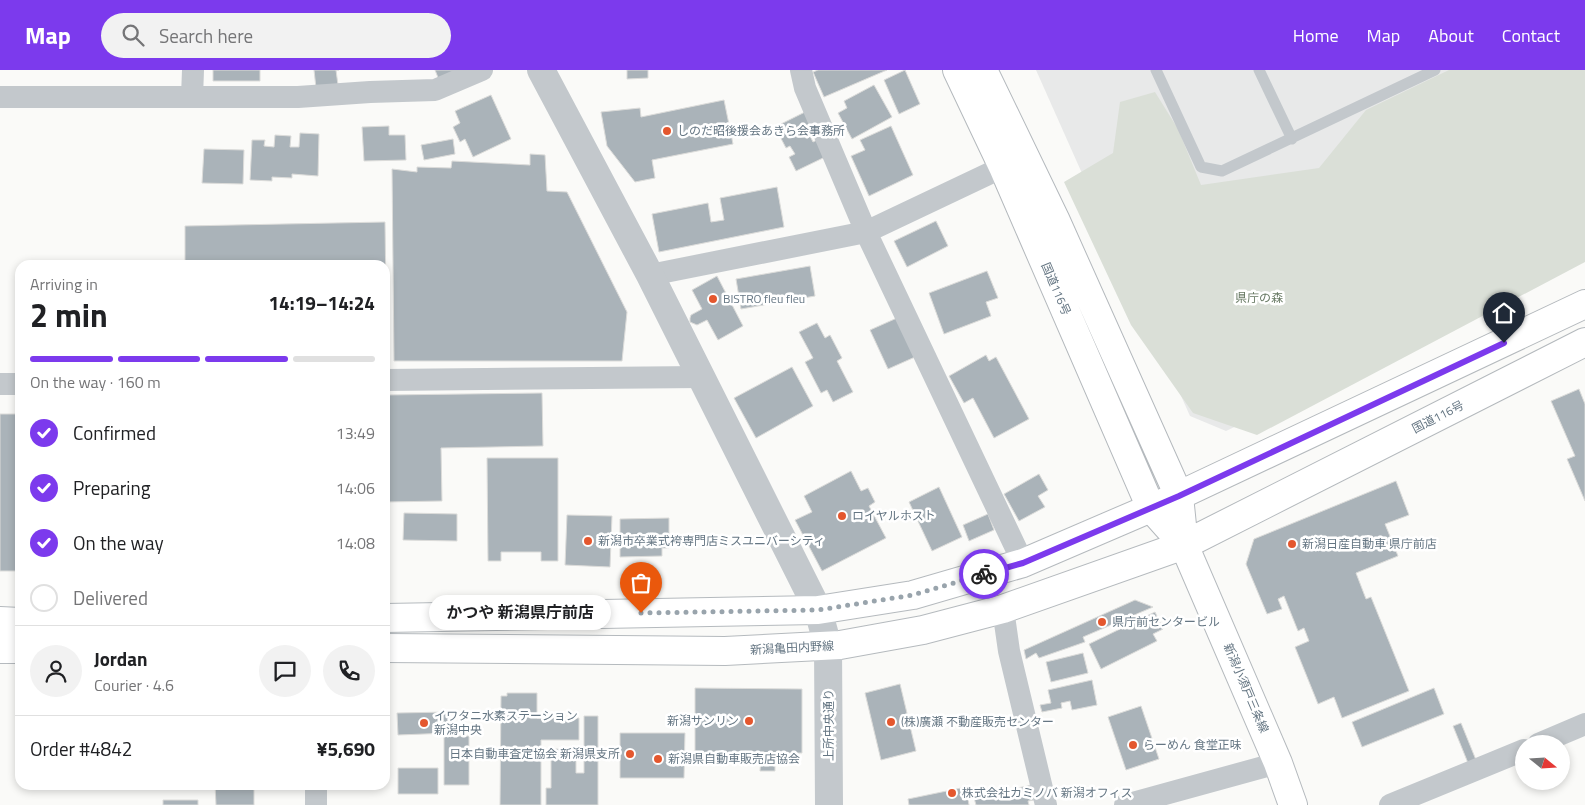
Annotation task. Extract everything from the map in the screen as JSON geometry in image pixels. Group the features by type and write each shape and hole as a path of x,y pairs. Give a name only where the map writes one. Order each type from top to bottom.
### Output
{"main road":[{"name":"国道116号","path":"957,70 1003,167 1151,508 1184,545 1585,342"},
{"path":"983,70 1055,219 1179,496 1184,545"},
{"path":"390,618 818,610 913,595 1023,563 1179,496 1582,302"},
{"name":"新潟亀田内野線","path":"390,648 725,651 840,645 923,630 1003,609 1184,545"},
{"name":"新潟小須戸三条線","path":"1184,545 1278,763 1293,805"},
{"path":"0,621 15,622"},
{"path":"0,649 15,649"}],"street":[{"path":"192,70 192,97"},
{"path":"0,97 298,97 435,90 482,70"},
{"name":"上所中央通り","path":"541,70 650,275 818,610 828,646 829,805"},
{"path":"801,70 805,88 866,232 1023,563"},
{"path":"650,275 866,232 1003,167"},
{"path":"390,380 701,377"},
{"path":"0,384 15,384"},
{"path":"1003,609 1009,651 1046,805"},
{"path":"1559,735 1585,724"},
{"path":"1390,805 1515,754"},
{"path":"1125,805 1278,763"},
{"path":"316,790 316,805"}],"lane":[{"path":"1156,70 1202,167 1222,171 1434,70"},
{"path":"1260,70 1292,138"}],"shaded area":[{"name":"県庁の森","path":"1036,70 1585,70 1585,261 1226,431 1190,416"}],"green space":[{"name":"県庁の森","path":"1449,70 1585,70 1585,262 1257,435 1193,413 1131,325 1064,182 1113,153 1120,102 1155,92 1178,129 1201,185 1319,168 1366,110"}],"building":[{"path":"213,70 260,70 260,81 213,81"},
{"path":"314,70 336,70 338,85 316,88"},
{"path":"435,70 460,70 439,80"},
{"path":"627,70 648,70 648,78 627,79"},
{"path":"818,70 887,70 824,97 813,72"},
{"path":"905,70 920,104 899,114 884,80"},
{"path":"874,85 892,117 852,139 838,113 847,108 844,101"},
{"path":"491,95 511,139 473,157 465,139 460,142 453,127 460,123 455,111"},
{"name":"しのだ昭後援会あきら会事務所","path":"724,100 733,144 652,160 655,178 635,182 607,146 601,112 640,108 641,117"},
{"path":"805,112 813,127 807,130 813,142 817,140 825,157 796,171 789,157 795,154 790,146 786,148 775,127"},
{"path":"389,126 389,135 405,135 406,160 364,161 362,127"},
{"path":"891,126 913,175 869,196 851,156 865,150 860,140"},
{"path":"300,133 319,134 318,176 292,174 292,178 272,177 272,181 250,180 252,140 265,140 264,146 274,147 275,135 291,136 290,147 299,147"},
{"path":"453,139 455,154 424,160 421,145"},
{"path":"204,149 244,150 243,184 202,183"},
{"path":"530,154 545,155 547,191 567,192 627,312 622,361 394,361 392,169 417,172 417,167 451,168 452,161 530,165"},
{"path":"777,187 784,227 659,252 652,214 708,203 711,222 724,220 720,198"},
{"path":"936,221 948,246 907,267 894,241"},
{"path":"385,222 386,260 185,260 185,226"},
{"path":"810,266 815,296 741,309 736,279"},
{"path":"987,271 998,298 986,302 991,316 944,334 929,293"},
{"name":"BISTRO fleu fleu","path":"717,276 743,326 718,340 707,320 697,325 690,322 691,315 702,309 692,290"},
{"path":"897,318 915,357 888,369 870,330"},
{"path":"817,323 825,338 830,335 842,358 837,361 853,392 833,402 827,390 821,393 805,362 813,358 799,332"},
{"path":"986,355 989,361 996,357 1029,419 994,438 973,398 964,403 949,376"},
{"path":"792,367 813,406 756,438 734,398"},
{"path":"1579,389 1585,404 1585,501 1567,459 1575,456 1551,401"},
{"path":"542,393 543,446 441,448 442,501 390,502 390,395"},
{"path":"0,414 15,414 15,571 0,571"},
{"path":"487,458 558,458 558,561 541,561 541,552 501,552 501,561 488,561"},
{"path":"851,471 861,491 868,488 875,502 869,506 886,538 822,571 795,520 812,512 804,496"},
{"path":"1039,474 1048,490 1038,496 1045,507 1019,521 1004,494"},
{"path":"1396,481 1409,515 1385,524 1398,556 1356,573 1366,599 1371,597 1409,691 1342,718 1334,697 1318,704 1295,647 1309,641 1304,628 1298,631 1284,596 1278,599 1282,609 1267,614 1246,564 1254,539"},
{"path":"939,487 962,537 932,551 909,502"},
{"path":"404,513 457,514 457,541 403,540"},
{"path":"988,514 994,530 969,541 963,525"},
{"name":"新潟市卒業式袴専門店ミスユニバーシティ","path":"567,515 612,516 610,567 565,565"},
{"path":"669,518 669,548 662,548 662,556 620,557 620,519"},
{"name":"県庁前センタービル","path":"1135,600 1153,607 1083,637 1085,642 1039,658 1036,653 1026,659 1024,650"},
{"path":"1155,612 1163,629 1153,634 1157,641 1101,669 1089,644"},
{"path":"1083,653 1088,673 1051,682 1046,662"},
{"path":"1092,680 1097,705 1072,710 1070,701 1061,703 1062,708 1042,712 1040,705 1051,703 1048,690"},
{"name":"(株)廣瀬 不動産販売センター","path":"900,684 916,751 881,760 865,693"},
{"name":"新潟サンリン","path":"695,688 802,689 802,753 775,753 775,771 760,771 761,754 695,753"},
{"path":"1434,688 1444,714 1362,747 1352,722"},
{"path":"507,693 537,693 537,718 579,718 579,740 541,740 541,805 500,805 501,696 507,696"},
{"path":"1141,706 1159,759 1126,770 1108,717"},
{"name":"イワタニ水素ステーション 新潟中央","path":"449,712 450,733 398,735 397,713"},
{"path":"584,716 598,716 598,805 546,805 546,788 551,788 551,749 576,749 576,773 584,773"},
{"path":"1461,723 1476,760 1468,763 1453,726"},
{"path":"620,733 685,733 684,778 620,778"},
{"path":"444,736 469,736 469,785 444,785"},
{"path":"398,768 438,768 438,794 398,794"},
{"path":"1031,785 1034,800 1028,801 1029,805 976,805 974,798"},
{"name":"株式会社カミノバ 新潟オフィス","path":"966,787 969,805 909,805 908,799"},
{"path":"215,790 254,790 254,805 216,805"},
{"path":"163,800 198,800 198,805 163,805"}],"way so far":[{"path":"641,613 818,610 913,595 984,574"}],"place":[{"name":"しのだ昭後援会あきら会事務所","path":"667,131"},
{"name":"BISTRO fleu fleu","path":"713,299"},
{"name":"ロイヤルホスト","path":"842,516"},
{"name":"新潟市卒業式袴専門店ミスユニバーシティ","path":"588,541"},
{"name":"新潟日産自動車 県庁前店","path":"1292,544"},
{"name":"かつや 新潟県庁前店","path":"641,613"},
{"name":"県庁前センタービル","path":"1102,622"},
{"name":"新潟サンリン","path":"749,721"},
{"name":"(株)廣瀬 不動産販売センター","path":"891,722"},
{"name":"イワタニ水素ステーション 新潟中央","path":"424,723"},
{"name":"らーめん 食堂正味","path":"1133,745"},
{"name":"日本自動車査定協会 新潟県支所","path":"630,754"},
{"name":"新潟県自動車販売店協会","path":"658,759"},
{"name":"株式会社カミノバ 新潟オフィス","path":"952,793"}],"route":[{"path":"984,574 1023,563 1179,496 1504,343"}]}
